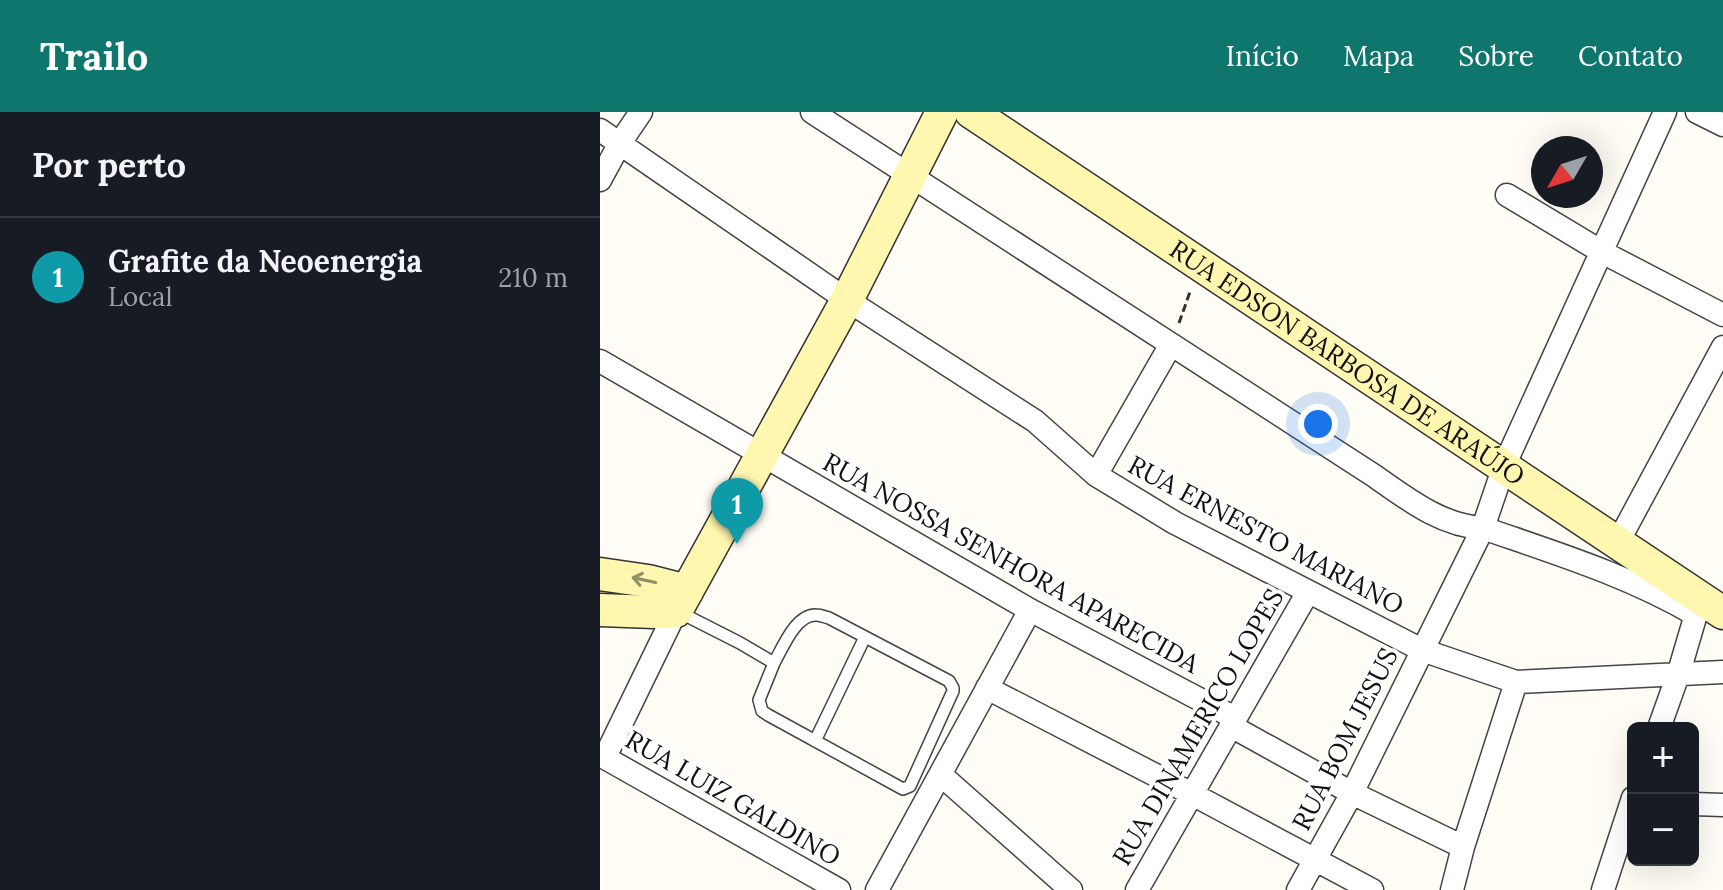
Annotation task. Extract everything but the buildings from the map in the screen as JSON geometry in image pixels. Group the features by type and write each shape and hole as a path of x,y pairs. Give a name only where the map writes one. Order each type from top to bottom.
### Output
{"street":[{"path":"600,180 641,112"},
{"path":"812,112 1417,506 1467,527 1483,528 1631,582 1669,599 1706,609 1661,722"},
{"path":"603,756 682,601 847,300 942,112"},
{"name":"RUA EDSON BARBOSA DE ARAÚJO","path":"971,112 1618,542 1706,609"},
{"name":"RUA BOM JESUS","path":"1298,890 1352,793 1483,528 1504,466 1665,112"},
{"path":"1697,112 1723,125"},
{"name":"RUA ERNESTO MARIANO","path":"600,130 847,300 1035,421 1096,475 1175,523 1422,650 1516,682"},
{"path":"1507,195 1602,252 1723,315"},
{"path":"1096,475 1170,346"},
{"path":"1618,542 1723,347"},
{"name":"RUA NOSSA SENHORA APARECIDA","path":"600,361 1352,793 1463,847"},
{"path":"602,569 648,581 682,601"},
{"name":"RUA DINAMERICO LOPES","path":"1137,890 1308,592"},
{"path":"600,610 654,612 682,601"},
{"path":"877,890 1030,610"},
{"path":"1452,890 1516,682 1723,672"},
{"path":"987,688 1372,890"},
{"name":"RUA LUIZ GALDINO","path":"603,756 839,890"},
{"path":"941,775 1071,890"},
{"path":"1699,804 1723,805"},
{"path":"1603,890 1627,817"}],"lane":[{"path":"682,601 740,643 774,663"},
{"path":"816,615 829,618 949,681 953,688 910,786 903,789 762,711 759,700 774,663 799,621 816,615"},
{"path":"815,741 865,637"}],"path":[{"path":"1170,346 1201,264"}],"place":[{"name":"Grafite da Neoenergia","path":"737,544"}]}
